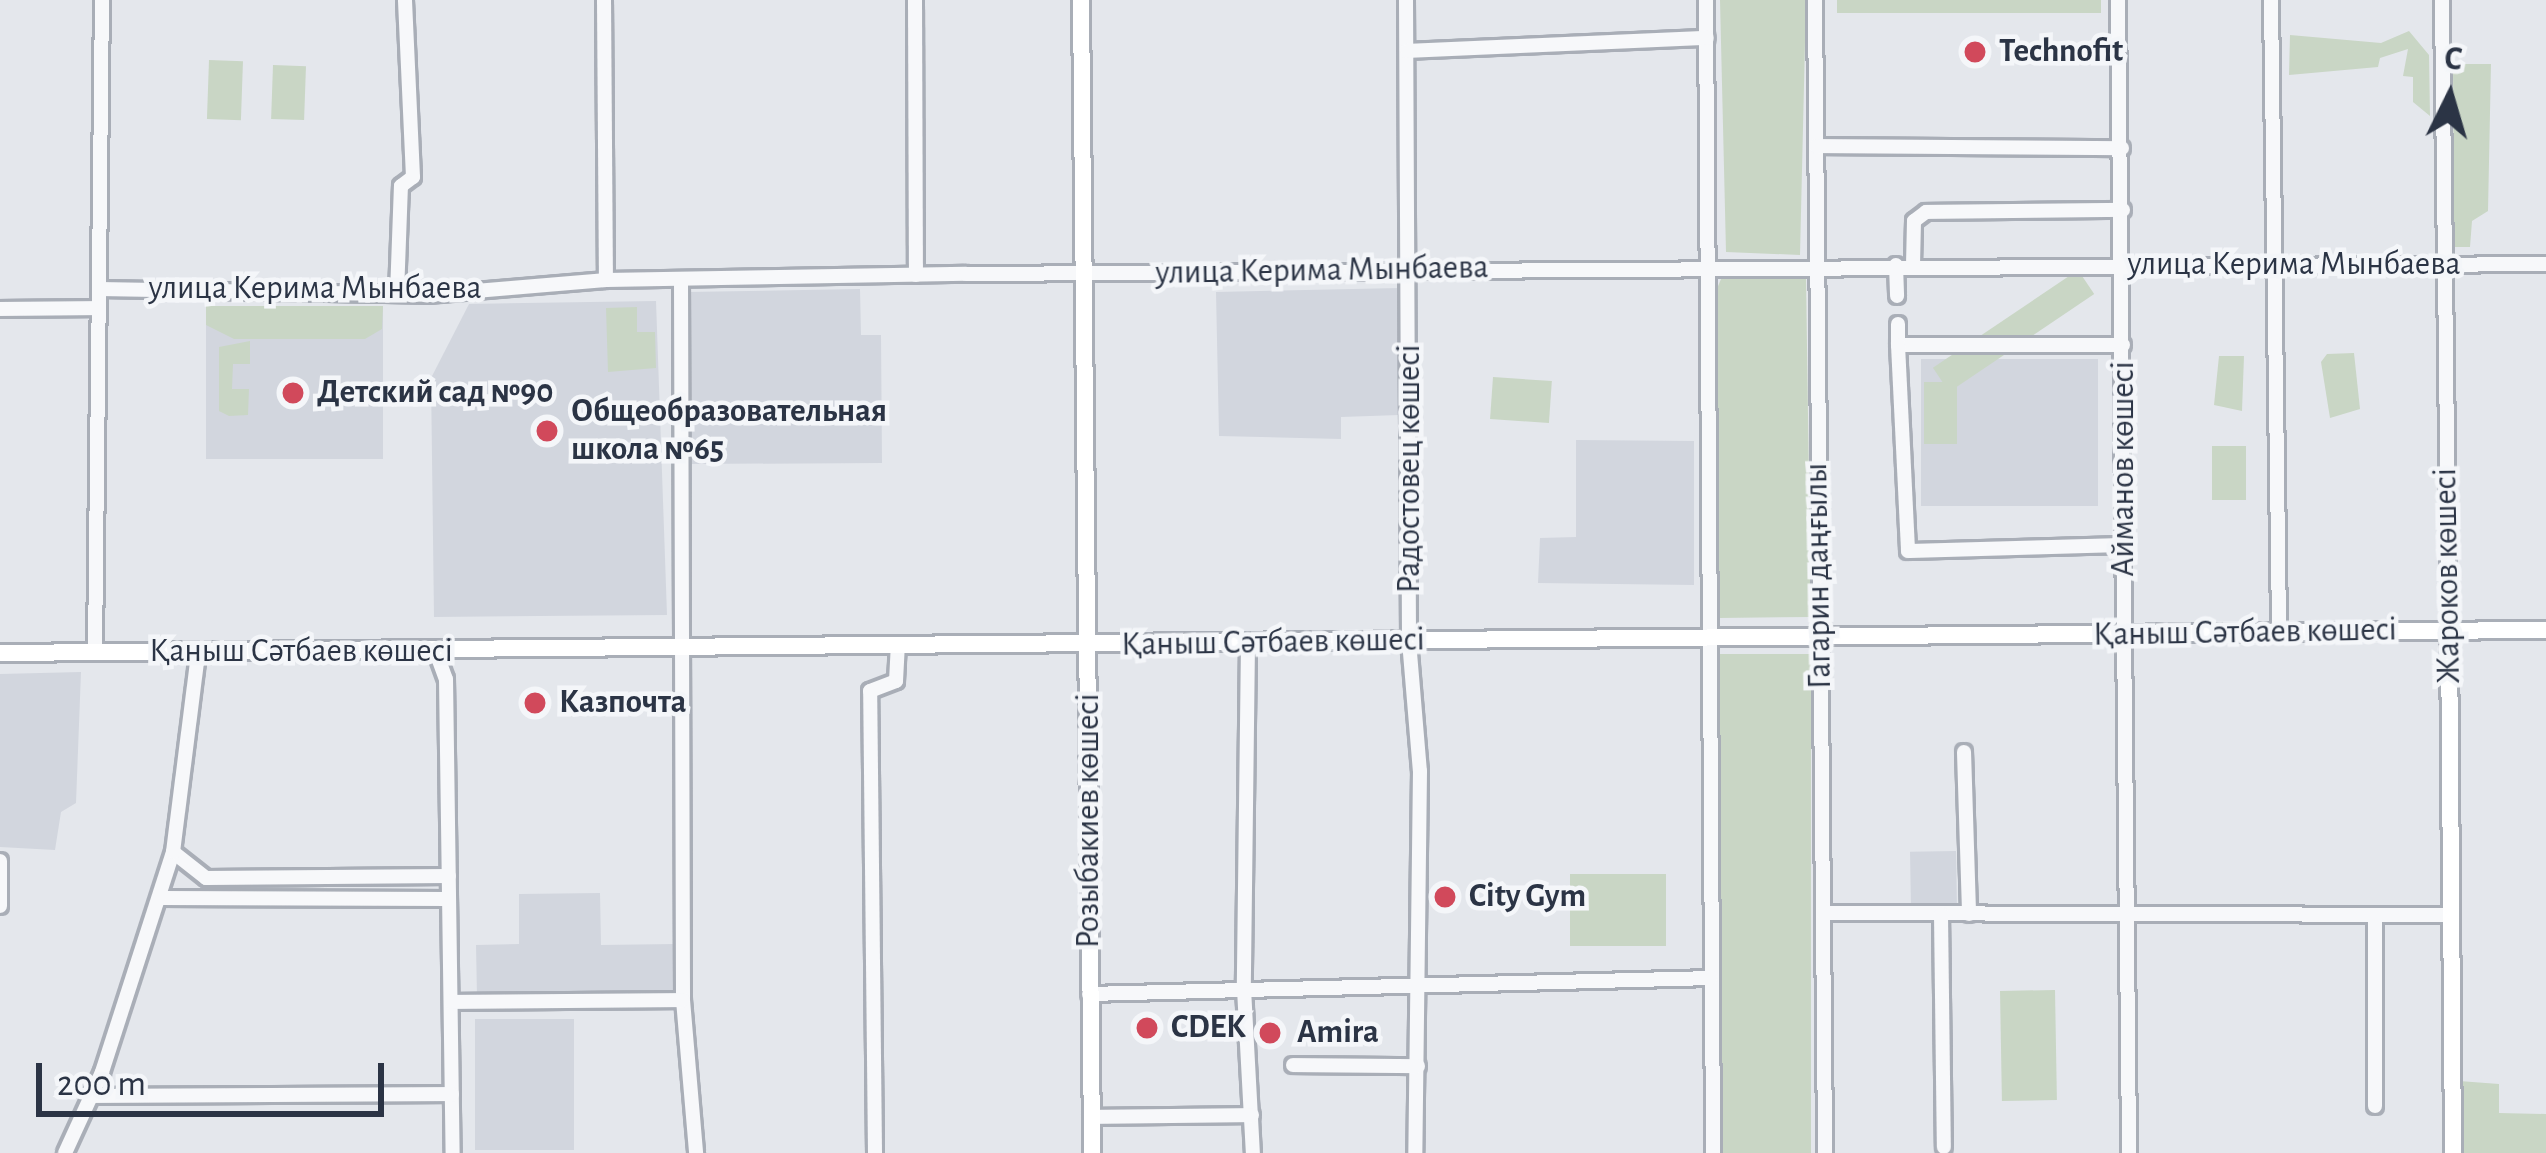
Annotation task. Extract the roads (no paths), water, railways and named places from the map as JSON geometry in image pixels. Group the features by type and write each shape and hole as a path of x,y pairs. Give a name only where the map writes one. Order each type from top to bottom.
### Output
{"main road":[{"name":"Розыбакиев көшесі","path":"1081,0 1092,1153"},
{"name":"Қаныш Сәтбаев көшесі","path":"0,653 2546,630"},
{"name":"Жароков көшесі","path":"2449,631 2452,1153"}],"street":[{"path":"95,653 102,0"},
{"path":"397,295 401,186 412,177 405,0"},
{"path":"604,0 606,280"},
{"path":"915,0 916,275"},
{"name":"Радостовец көшесі","path":"1406,0 1409,641 1420,771 1415,1153"},
{"path":"1706,0 1713,1153"},
{"name":"Гагарин даңғылы","path":"1815,0 1825,1153"},
{"name":"Айманов көшесі","path":"2118,0 2123,210 2123,914 2129,1153"},
{"path":"2271,0 2278,266 2279,632"},
{"name":"Жароков көшесі","path":"2442,0 2449,631"},
{"path":"1407,51 1707,38"},
{"path":"1816,146 2122,148"},
{"path":"1897,296 1914,221 1926,212 2123,210"},
{"name":"улица Керима Мынбаева","path":"99,289 397,295 606,280 916,275 1708,264 2546,264"},
{"path":"681,279 683,1000 696,1153"},
{"name":"улица Керима Мынбаева","path":"0,309 99,308"},
{"path":"1898,324 1908,550 2124,545"},
{"path":"1898,345 2123,345"},
{"path":"1248,643 1244,989 1253,1153"},
{"path":"875,1153 870,691 896,681 898,647"},
{"path":"65,1153 92,1096 160,898 172,852 198,652"},
{"path":"436,652 446,679 453,1153"},
{"path":"1964,752 1969,914"},
{"path":"172,852 206,878 449,877"},
{"path":"0,861 0,906"},
{"path":"206,878 206,898"},
{"path":"160,898 449,898"},
{"path":"1822,913 2451,915"},
{"path":"1941,914 1944,1147"},
{"path":"2375,914 2375,1106"},
{"path":"1089,994 1711,978"},
{"path":"452,1002 683,1000"},
{"path":"1293,1065 1418,1066"},
{"path":"92,1096 452,1094"},
{"path":"1091,1117 1252,1114"}],"place":[{"name":"Technofit","path":"1975,52"},
{"name":"Детский сад №90","path":"293,393"},
{"name":"Общеобразовательная школа №65","path":"547,431"},
{"name":"Казпочта","path":"535,703"},
{"name":"City Gym","path":"1445,897"},
{"name":"CDEK","path":"1147,1028"},
{"name":"Amira","path":"1270,1033"}]}
